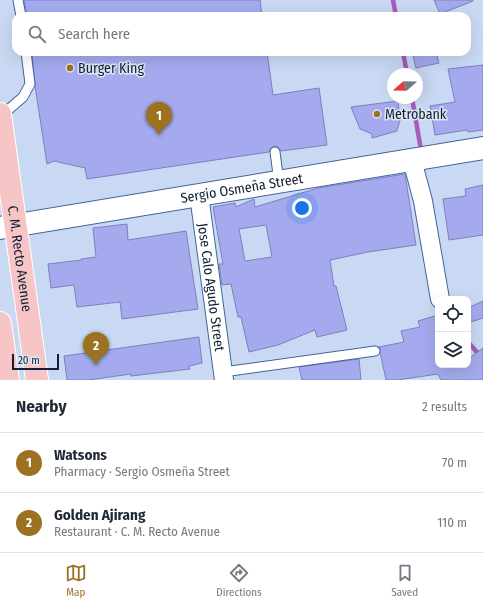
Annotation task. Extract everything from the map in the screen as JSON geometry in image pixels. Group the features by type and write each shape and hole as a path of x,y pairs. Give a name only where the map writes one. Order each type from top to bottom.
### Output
{"highway":[{"name":"C. M. Recto Avenue","path":"0,115 8,226 37,380"},
{"path":"0,323 8,380"}],"main road":[{"name":"Sergio Osmeña Street","path":"8,226 483,148"}],"street":[{"path":"412,160 423,201 439,296"},
{"name":"Jose Calo Agudo Street","path":"199,195 223,376"}],"lane":[{"path":"18,0 20,12"},
{"path":"0,115 23,97 30,84 26,56"},
{"path":"275,152 279,182"},
{"path":"223,376 374,351"}],"building":[{"path":"24,0 260,0 262,12 26,12"},
{"path":"434,0 473,0 445,12 439,12"},
{"path":"32,56 268,56 273,95 319,88 327,145 281,151 278,147 274,146 269,152 87,179 85,168 54,161 47,164 35,86"},
{"path":"413,56 437,56 439,63 416,68"},
{"path":"483,65 483,130 468,132 467,130 435,135 430,106 455,102 448,69"},
{"name":"Metrobank","path":"387,102 387,104 398,104 400,120 397,131 372,138 372,134 360,129 351,107"},
{"path":"405,174 416,245 368,252 330,260 334,286 336,286 347,330 317,337 315,330 278,345 249,352 241,317 238,317 231,284 222,285 219,264 223,264 213,207 235,203 236,207 254,199 255,207 318,188","holes":["266,225 272,257 245,261 239,229"]},
{"path":"483,185 483,235 449,240 443,199 466,196 465,189"},
{"path":"127,224 128,240 186,231 198,309 122,319 120,302 77,307 74,285 51,288 48,264 96,257 93,228"},
{"path":"483,301 483,318 471,322 471,307"},
{"path":"435,316 435,368 471,368 471,357 483,348 483,380 441,380 438,374 397,380 386,380 379,347 404,342 401,331 420,327 418,321"},
{"path":"199,337 202,363 189,366 190,369 131,376 131,374 88,380 67,380 64,356"},
{"path":"359,359 361,380 302,380 299,367"}],"waterway":[{"path":"393,0 395,12"},
{"path":"404,56 406,68"},
{"path":"413,104 421,150"},
{"path":"471,345 483,359"}],"place":[{"name":"Burger King","path":"70,68"},
{"name":"Metrobank","path":"377,114"},
{"name":"Watsons","path":"159,135"},
{"name":"Golden Ajirang","path":"96,365"}]}
